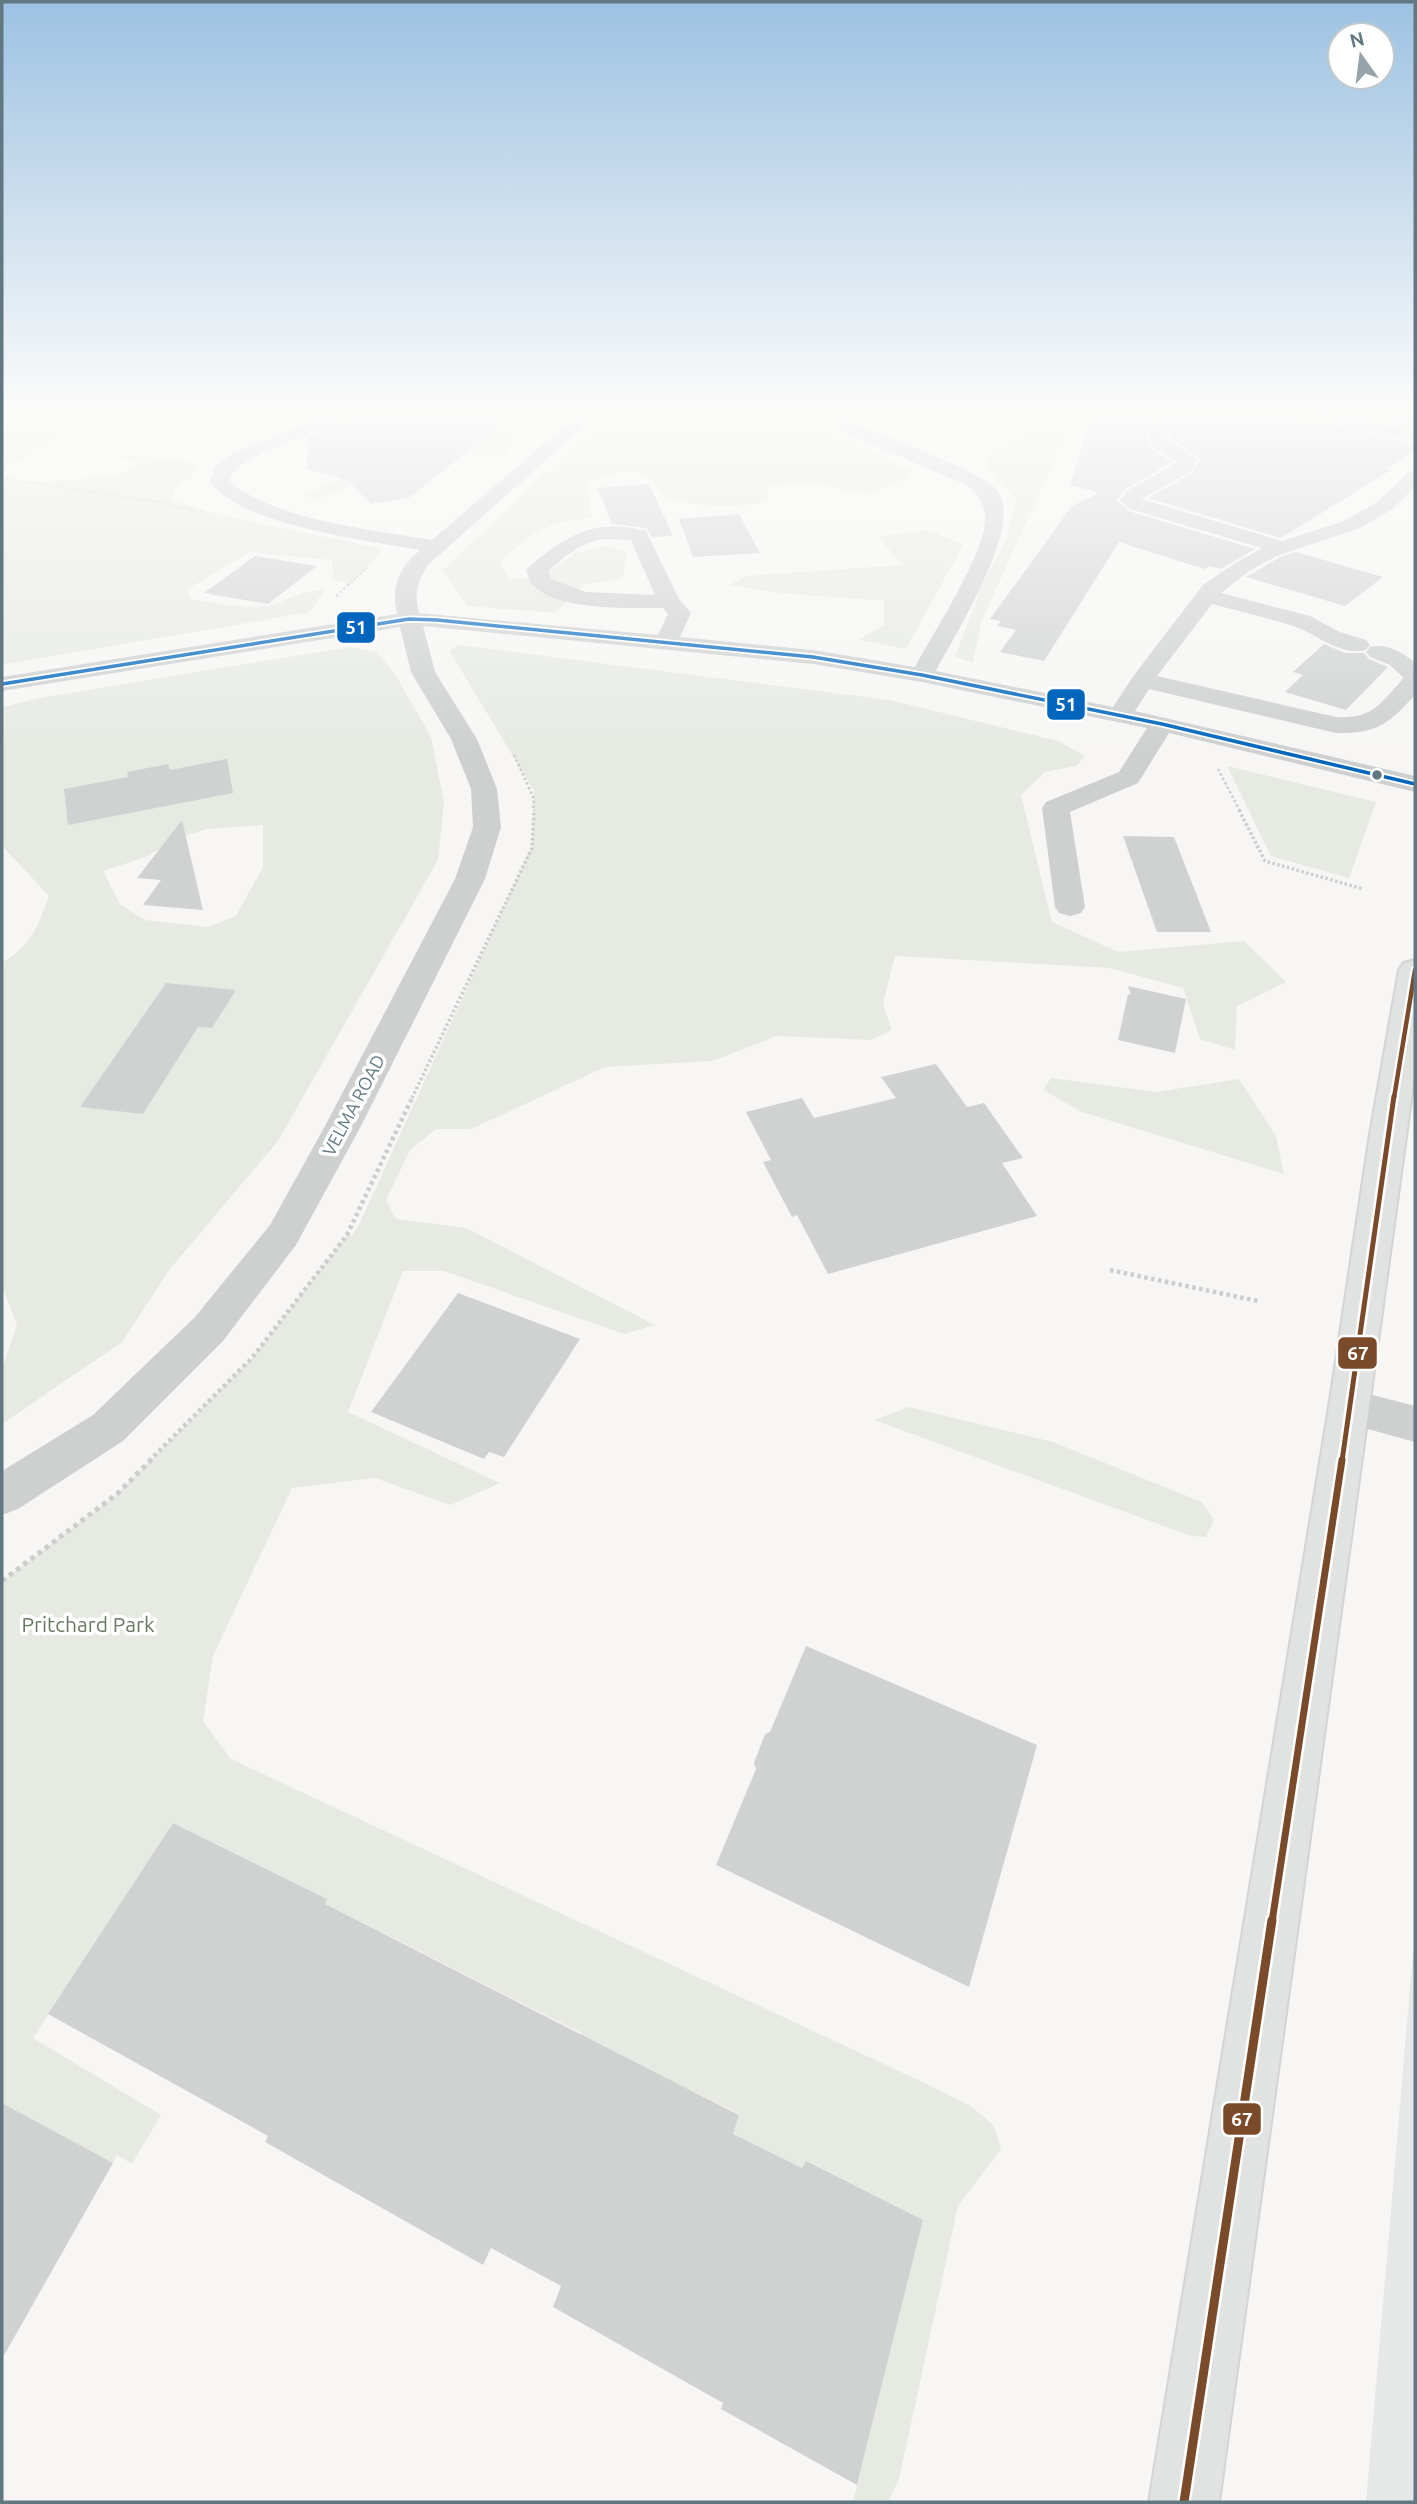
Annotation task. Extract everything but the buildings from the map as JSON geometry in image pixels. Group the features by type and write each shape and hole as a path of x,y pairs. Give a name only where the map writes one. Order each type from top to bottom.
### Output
{"main road":[{"path":"1184,2502 1350,1407 1388,1134 1415,970"}],"street":[{"path":"323,523 436,547"},
{"name":"VELMA ROAD","path":"2,1495 108,1428 209,1329 283,1235 343,1126 470,879 486,827 484,789 464,739 423,672 404,596 405,585 415,567 463,523"},
{"path":"922,675 983,561 994,523"},
{"path":"1198,523 1283,548"},
{"path":"1120,715 1142,680 1206,596 1242,567 1283,548 1354,523"},
{"path":"667,642 680,613 669,602 639,536 621,533 591,534 573,539 537,570 541,582 563,595 586,599 669,602"},
{"path":"1142,680 1349,726 1376,722 1414,682 1415,675 1398,660 1332,637 1302,621 1206,596"},
{"path":"2,684 409,620 813,657 922,675 1120,715 1415,784"},
{"path":"1070,907 1056,808 1129,777 1161,724"},
{"path":"1350,1407 1415,1424"}],"path":[{"path":"329,602 376,560"},
{"path":"2,1581 126,1485 252,1358 347,1235 532,848 534,799 511,749"},
{"path":"1217,768 1265,861 1363,889"},
{"path":"1110,1270 1258,1301"}],"shaded area":[{"path":"1415,1930 1415,2502 1366,2502"}],"green space":[{"path":"2,523 257,523 383,549 352,584 333,579 332,560 250,552 186,590 192,599 256,607 306,592 324,590 310,612 2,665"},
{"path":"493,523 561,523 532,536 500,562 509,579 528,579 551,570 574,554 605,546 628,552 622,579 583,585 555,613 467,606 443,570"},
{"path":"1011,523 1026,523 982,620 973,662 955,657 983,583 1007,538"},
{"path":"930,530 963,545 906,649 859,640 884,625 884,601 781,593 730,585 745,576 902,565 878,536"},
{"name":"Pritchard Park","path":"459,645 890,700 1058,741 1085,756 1076,766 1045,772 1021,795 1052,922 1118,952 1244,941 1286,982 1237,1006 1235,1050 1200,1039 1183,988 1110,968 895,956 883,1004 892,1030 871,1040 777,1036 712,1061 605,1067 471,1129 436,1129 410,1150 386,1200 396,1219 466,1228 655,1325 624,1334 444,1271 403,1271 348,1412 500,1483 450,1505 375,1478 292,1488 213,1656 203,1721 231,1759 933,2087 971,2106 994,2126 1001,2149 958,2206 899,2479 888,2502 853,2502 923,2220 806,2161 802,2168 733,2134 739,2114 638,2064 574,2050 581,2033 383,1933 319,1914 327,1899 173,1823 33,2038 161,2115 132,2164 117,2155 113,2163 2,2103 2,1581 117,1494 252,1358 347,1235 351,1236 358,1227 532,845 534,791 449,650"},
{"path":"350,647 377,652 396,676 431,737 444,803 438,860 278,1141 170,1269 122,1342 2,1424 2,1369 17,1325 2,1286 2,962 26,943 49,896 5,849 2,842 2,707 44,697","holes":["263,825 263,867 236,916 208,927 145,920 120,904 103,871 146,857 177,838 207,829"]},
{"path":"1227,766 1376,802 1349,878 1271,856"},
{"path":"1051,1078 1156,1092 1239,1079 1276,1136 1284,1174 1082,1112 1043,1090"},
{"path":"909,1407 1053,1442 1202,1502 1214,1520 1206,1537 1191,1536 874,1420"}],"transit line":[{"name":"51","path":"2,684 409,619 437,620 813,657 922,675 1162,724 1415,784"},
{"name":"67","path":"1184,2502 1350,1407 1388,1134 1415,970"}]}
